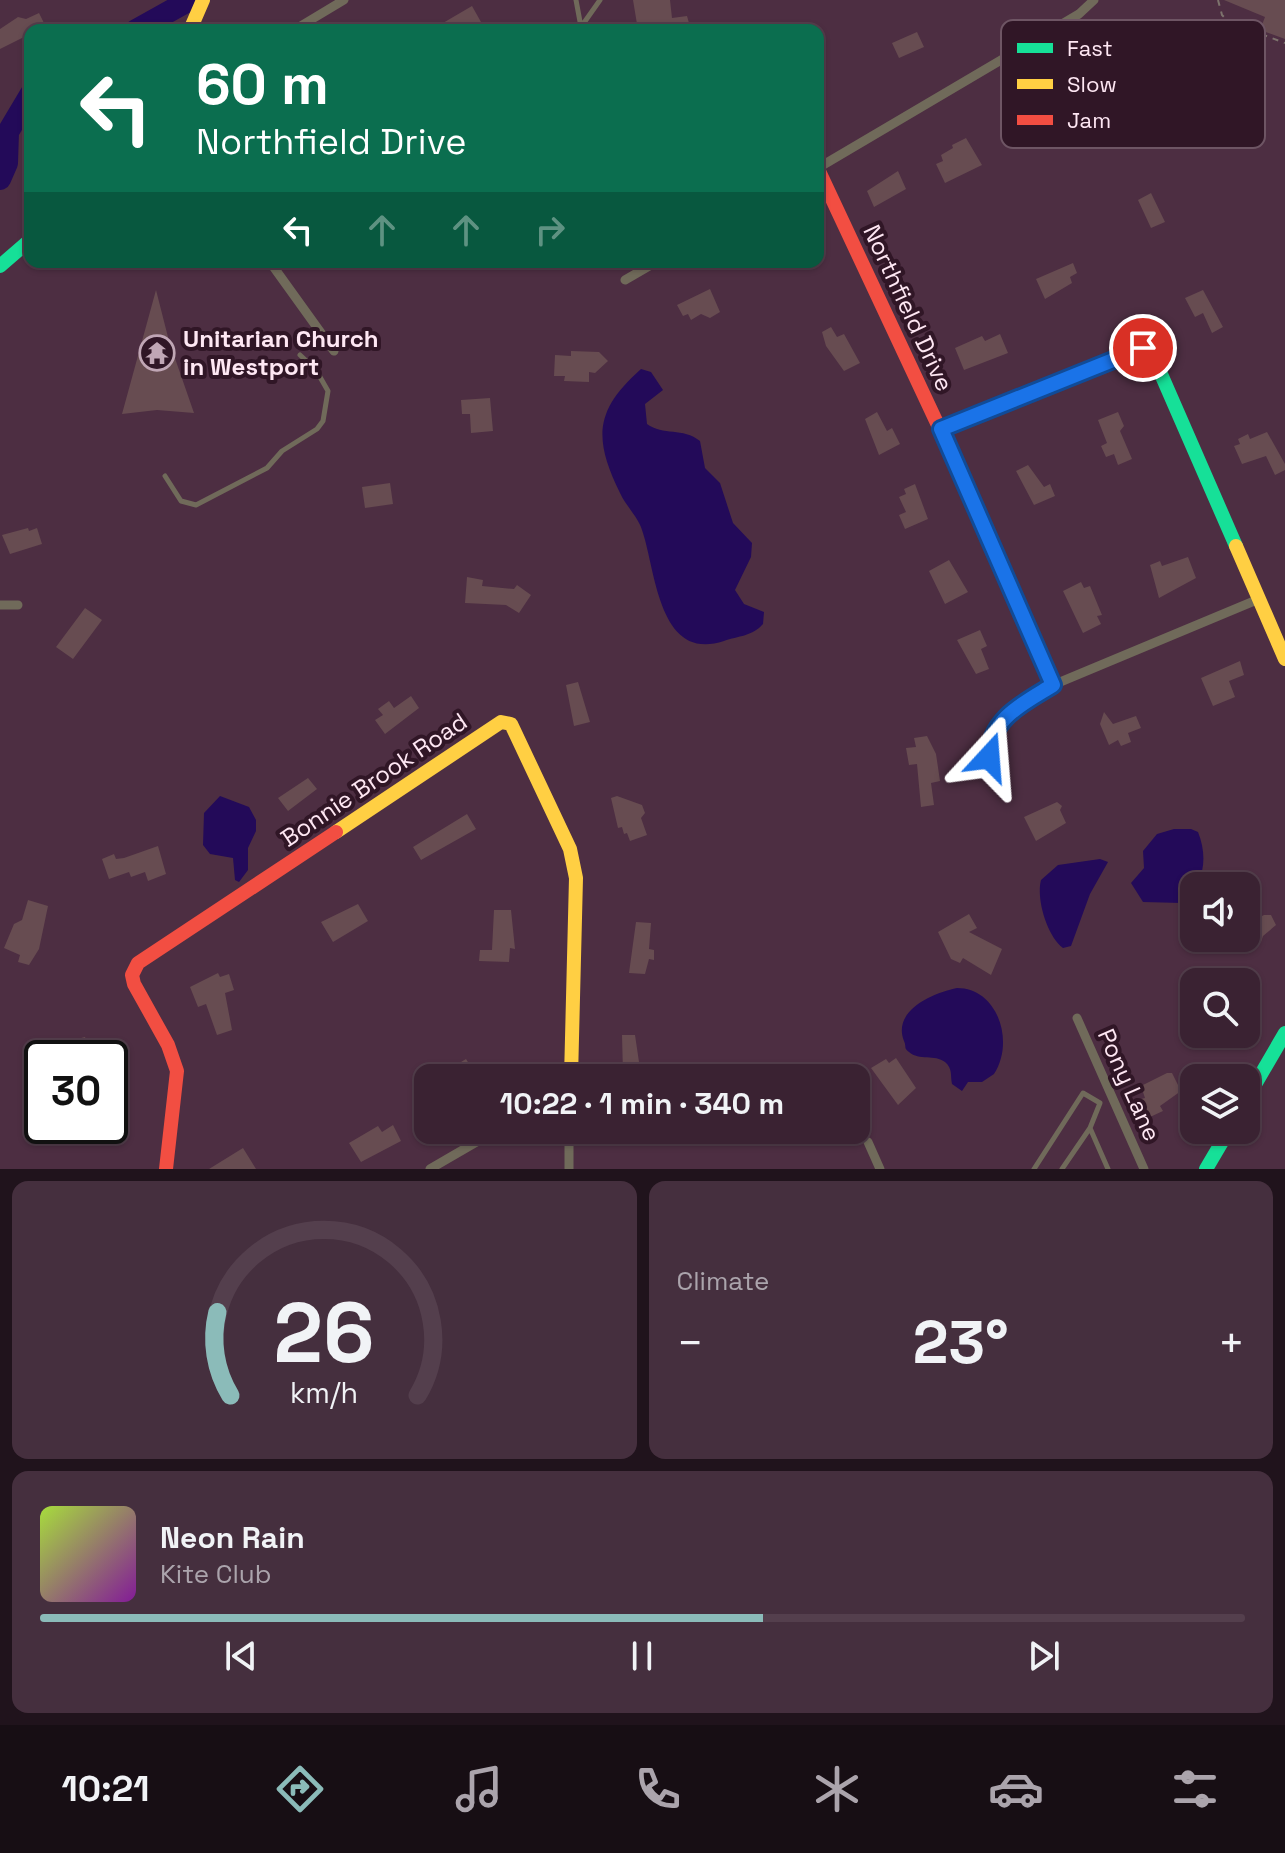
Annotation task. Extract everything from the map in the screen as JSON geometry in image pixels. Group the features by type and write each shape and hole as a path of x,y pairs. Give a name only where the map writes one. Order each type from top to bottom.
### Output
{"street":[{"path":"304,24 344,0"},
{"path":"1069,20 1094,0"},
{"path":"193,24 203,2"},
{"path":"824,164 1001,60"},
{"name":"Northfield Drive","path":"824,181 941,429 1053,685"},
{"path":"0,266 24,245"},
{"path":"274,268 334,351"},
{"path":"625,280 646,268"},
{"path":"941,429 1143,348 1154,358 1285,659"},
{"path":"989,757 991,737 1004,718 1053,685 1259,599"},
{"path":"0,605 18,605"},
{"name":"Bonnie Brook Road","path":"166,1169 177,1071 168,1045 134,984 132,975 138,963 501,722 511,724 521,742 574,863 571,1064"},
{"name":"Pony Lane","path":"1077,1018 1144,1169"},
{"path":"1260,1076 1285,1033"},
{"path":"430,1169 473,1144"},
{"path":"569,1144 569,1169"},
{"path":"1206,1169 1221,1144"},
{"path":"870,1146 880,1169"}],"lane":[{"path":"576,0 580,24"},
{"path":"584,24 600,0"},
{"path":"165,476 181,501 196,505 267,468 282,451 317,429 327,411 328,391 316,370 300,355"},
{"path":"1034,1169 1083,1093 1100,1103 1090,1128 1062,1169"},
{"path":"1090,1128 1108,1169"},
{"path":"1068,1159 1072,1169"}],"path":[{"path":"1218,0 1222,15 1227,20"},
{"path":"1265,36 1285,43"}],"shaded area":[{"path":"641,369 651,372 663,390 645,404 647,424 660,430 687,434 700,441 705,468 720,483 733,523 752,543 751,557 735,590 744,604 764,612 763,624 750,633 702,644 685,639 664,609 642,530 611,474 603,440 607,412 626,384"},
{"path":"220,796 249,807 256,820 256,831 248,848 248,870 239,882 235,880 233,858 210,854 203,845 204,813"},
{"path":"1174,829 1198,832 1203,852 1202,871 1180,872 1180,903 1143,902 1131,883 1144,868 1143,851 1157,834"},
{"path":"1100,859 1108,862 1090,894 1071,946 1063,948 1052,935 1044,917 1041,880 1058,865"},
{"path":"957,988 971,990 992,1007 999,1019 1003,1047 994,1074 982,1082 968,1082 962,1091 952,1084 945,1062 913,1055 907,1050 902,1030 909,1012 917,1005 936,994"}],"building":[{"path":"633,0 670,0 672,18 687,16 689,24 637,24"},
{"path":"1224,0 1285,0 1285,39 1265,32 1265,17"},
{"path":"472,6 481,22 477,24 441,24"},
{"path":"39,13 44,24 24,24 24,37 0,49 0,29 18,17 26,19"},
{"path":"917,32 924,47 899,58 892,43"},
{"path":"966,138 982,165 945,183 936,164 943,161 941,155 953,148 952,145"},
{"path":"898,171 906,189 874,207 867,191"},
{"path":"1151,193 1165,222 1151,228 1138,200"},
{"path":"1073,263 1077,273 1070,277 1072,283 1045,299 1036,279"},
{"path":"710,289 720,312 710,318 701,314 691,320 688,314 683,316 677,305"},
{"name":"Unitarian Church in Westport","path":"156,290 169,341 194,413 157,410 122,414"},
{"path":"1203,290 1223,327 1212,333 1203,313 1195,317 1185,298"},
{"path":"831,327 837,337 844,334 860,363 844,371 826,346 822,332"},
{"path":"1000,334 1008,353 964,370 955,348 982,336 985,341"},
{"path":"571,351 599,352 608,361 595,373 589,372 589,382 564,381 565,376 554,376 555,355 571,356"},
{"path":"490,398 493,431 471,433 470,414 462,414 461,400"},
{"path":"877,412 887,431 892,428 900,444 879,455 865,419"},
{"path":"1118,412 1124,426 1120,431 1132,459 1118,465 1114,454 1106,457 1101,446 1107,443 1098,420"},
{"path":"1267,432 1285,464 1285,470 1275,475 1266,456 1242,464 1234,446 1240,444 1238,439 1248,434 1250,439"},
{"path":"1028,465 1044,487 1050,484 1055,496 1034,505 1016,471"},
{"path":"390,483 393,504 365,508 362,487"},
{"path":"915,484 928,519 905,529 899,515 906,512 899,497 906,494 904,489"},
{"path":"28,528 29,531 37,528 42,544 10,554 2,535"},
{"path":"1188,557 1196,578 1159,598 1150,565 1160,561 1162,566"},
{"path":"949,560 968,592 945,604 929,571"},
{"path":"467,577 483,580 482,586 514,589 517,585 531,595 519,613 506,605 465,603"},
{"path":"1081,582 1084,588 1090,586 1102,615 1097,616 1101,624 1083,633 1063,591"},
{"path":"85,608 102,620 73,659 56,647"},
{"path":"980,630 987,646 981,649 989,669 976,674 957,640"},
{"path":"1240,661 1244,675 1229,681 1235,697 1213,706 1201,678"},
{"path":"578,682 590,722 574,726 566,685"},
{"path":"411,696 419,708 385,734 375,720 383,715 378,709 389,701 394,708"},
{"path":"1104,712 1113,724 1136,716 1141,728 1128,733 1131,742 1121,746 1118,740 1109,745 1100,724"},
{"path":"927,736 936,754 940,781 931,783 934,805 921,807 917,764 909,765 906,748 916,747 914,738"},
{"path":"308,778 317,789 288,811 278,798"},
{"path":"617,796 642,805 645,813 641,818 647,835 630,841 622,827 618,828 611,798"},
{"path":"1057,802 1062,806 1060,810 1066,823 1036,841 1024,817"},
{"path":"467,814 476,829 421,860 413,847"},
{"path":"158,846 166,874 148,881 145,872 131,877 129,872 109,879 102,859 114,854 116,859 124,858"},
{"path":"28,900 48,906 39,949 29,965 18,962 20,955 4,948 14,924 22,920"},
{"path":"358,904 368,921 333,942 321,922"},
{"path":"494,910 511,910 515,949 510,948 509,962 479,961 480,950 492,950"},
{"path":"969,914 977,928 969,932 1002,949 991,975 963,958 960,963 951,959 938,932"},
{"path":"1271,915 1276,925 1260,943 1260,917"},
{"path":"636,922 651,923 649,949 654,950 654,960 649,959 645,974 629,973"},
{"path":"218,973 220,977 229,974 234,990 225,993 232,1030 217,1035 206,1004 198,1007 190,987"},
{"path":"622,1035 635,1035 639,1062 623,1064"},
{"path":"896,1058 916,1088 898,1105 871,1068 886,1059 889,1063"},
{"path":"1172,1073 1180,1092 1160,1106 1163,1111 1150,1117 1141,1099 1145,1098 1141,1086"},
{"path":"393,1125 401,1141 361,1162 349,1143 378,1126 382,1132"},
{"path":"243,1148 256,1169 209,1169"}],"waterway":[{"path":"147,24 190,0"},
{"path":"0,179 7,163 8,132 24,105"}],"traffic: fast":[{"path":"0,266 24,245"},
{"path":"941,429 1143,348 1154,358 1236,546"},
{"path":"952,455 1053,685"},
{"path":"1260,1076 1285,1033"},
{"path":"1206,1169 1221,1144"}],"traffic: slow":[{"path":"193,24 203,0"},
{"path":"1236,546 1285,659"},
{"path":"336,832 501,722 511,724 570,849 576,878 571,1064"}],"traffic: jam":[{"path":"824,182 952,455"},
{"path":"166,1169 177,1071 168,1045 134,984 132,975 138,963 336,832"}],"place":[{"name":"Unitarian Church in Westport","path":"157,353"}],"route":[{"path":"989,757 991,737 1004,718 1053,685 941,429 1133,349 1143,348"}]}
